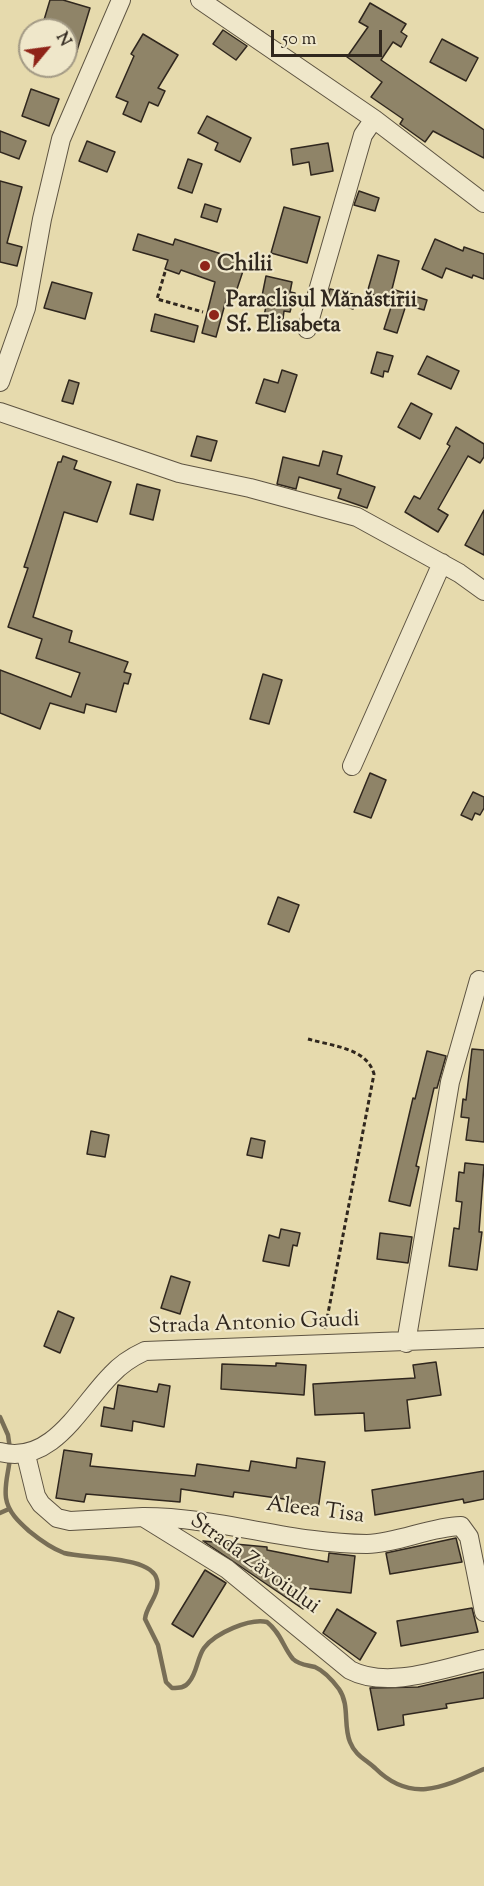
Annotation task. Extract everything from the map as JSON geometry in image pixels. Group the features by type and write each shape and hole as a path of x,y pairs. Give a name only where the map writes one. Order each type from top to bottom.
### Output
{"street":[{"path":"0,382 26,308 42,219 61,139 121,0"},
{"path":"200,0 374,119 484,203"},
{"path":"306,329 363,135 374,119"},
{"path":"0,412 179,473 250,488 357,517 442,563 484,591"},
{"path":"352,766 442,563"},
{"path":"406,1343 450,1083 479,980"},
{"name":"Strada Antonio Gaudi","path":"12,1453 60,1434 85,1409 122,1364 145,1351 162,1348 322,1346 484,1338"},
{"path":"12,1453 41,1504 57,1518 70,1521 143,1517"},
{"name":"Aleea Tisa","path":"143,1517 185,1519 335,1542 368,1544 461,1526 470,1537 484,1612"},
{"name":"Strada Zăvoiului","path":"143,1517 227,1569 350,1670 362,1677 390,1679 484,1659"}],"path":[{"path":"165,272 157,299 203,312"},
{"path":"308,1039 363,1055 371,1062 374,1074 322,1346"}],"building":[{"path":"50,0 63,0 90,8 78,47 78,18 45,18"},
{"path":"370,3 406,24 401,32 407,36 401,47 393,42 381,60 484,130 484,158 433,131 425,142 400,124 403,119 371,97 382,82 347,57 368,27 359,22"},
{"path":"223,30 247,46 236,60 213,44"},
{"path":"143,34 178,55 158,88 165,91 158,106 149,102 141,122 123,114 128,102 116,97 134,56 131,54"},
{"path":"442,39 478,58 466,81 430,62"},
{"path":"31,89 59,99 49,126 22,116"},
{"path":"207,116 251,138 240,162 215,150 218,143 198,133"},
{"path":"0,131 26,141 19,159 0,152"},
{"path":"87,141 115,152 107,172 79,161"},
{"path":"328,143 333,171 311,175 309,162 293,165 291,149"},
{"path":"188,159 202,164 192,193 178,188"},
{"path":"0,181 22,187 7,243 22,247 17,266 0,262"},
{"path":"359,191 379,198 375,211 354,205"},
{"path":"205,204 221,209 217,222 201,217"},
{"path":"284,207 320,217 307,263 271,253"},
{"name":"Chilii","path":"138,234 173,245 175,239 246,262 235,295 228,293 216,337 202,333 215,282 181,270 179,274 165,269 168,260 133,250"},
{"path":"435,239 463,251 464,247 484,254 484,279 473,275 472,278 446,268 442,278 422,269"},
{"path":"378,255 399,261 392,289 427,300 424,310 406,305 397,333 384,329 393,301 367,293"},
{"path":"266,276 292,282 290,292 295,293 290,312 284,311 283,319 264,316 268,297 262,296"},
{"path":"52,282 92,293 85,319 44,308"},
{"path":"330,289 357,295 353,309 327,301"},
{"name":"Chilii","path":"155,314 198,326 194,342 151,331"},
{"path":"377,352 393,356 388,372 384,371 383,377 371,373"},
{"path":"427,356 459,371 451,389 418,374"},
{"path":"282,370 297,375 285,412 256,403 264,379 278,383"},
{"path":"69,380 79,383 73,404 62,401"},
{"path":"411,403 432,414 420,439 398,427"},
{"path":"456,427 484,444 484,457 480,463 468,456 438,509 448,515 438,532 405,512 414,496 420,499 450,446 447,444"},
{"path":"197,436 217,441 211,461 191,456"},
{"path":"323,451 342,456 337,474 375,487 367,508 338,498 341,489 299,477 296,489 277,484 283,457 319,466"},
{"path":"63,456 77,461 74,469 111,482 97,522 64,512 33,617 72,631 69,642 128,662 124,672 131,674 128,684 124,683 116,712 86,704 84,713 50,703 40,729 0,713 0,670 71,697 80,673 36,658 42,639 8,627 28,568 24,567 58,462 61,462"},
{"path":"137,484 160,490 153,520 130,514"},
{"path":"484,510 484,555 465,545"},
{"path":"263,674 282,680 269,724 250,719"},
{"path":"370,773 386,780 371,818 354,812"},
{"path":"473,792 484,797 484,808 480,815 475,813 472,820 461,815"},
{"path":"278,897 299,905 289,932 268,924"},
{"path":"472,1049 484,1050 484,1142 466,1140 469,1118 461,1117 463,1099 466,1100"},
{"path":"427,1051 446,1056 437,1088 434,1088 416,1166 419,1167 410,1206 389,1201 413,1098 415,1099"},
{"path":"91,1131 109,1135 105,1157 87,1154"},
{"path":"251,1138 265,1141 262,1158 247,1155"},
{"path":"465,1163 484,1165 479,1232 482,1232 477,1270 449,1266 454,1228 459,1229 462,1202 456,1201 459,1172 464,1173"},
{"path":"281,1229 300,1233 297,1246 293,1245 289,1266 263,1261 269,1235 279,1238"},
{"path":"380,1233 412,1237 408,1263 377,1259"},
{"path":"171,1276 190,1282 180,1314 161,1308"},
{"path":"58,1311 74,1318 60,1353 44,1346"},
{"path":"436,1362 441,1395 407,1400 410,1428 365,1431 364,1413 315,1415 313,1384 415,1378 413,1365"},
{"path":"276,1363 306,1365 304,1395 221,1389 222,1364 276,1366"},
{"path":"159,1384 170,1386 164,1427 133,1421 132,1431 101,1426 104,1407 114,1409 118,1385 157,1392"},
{"path":"64,1450 92,1454 90,1466 195,1476 197,1464 249,1471 251,1461 296,1468 297,1458 325,1462 318,1510 290,1506 291,1500 234,1492 233,1497 181,1489 180,1502 86,1494 84,1502 56,1498"},
{"path":"484,1471 484,1499 464,1503 463,1499 375,1515 372,1490"},
{"path":"456,1538 462,1562 390,1574 386,1553"},
{"path":"203,1541 267,1547 267,1550 328,1562 329,1553 355,1556 351,1593 304,1588 306,1589 303,1609"},
{"path":"205,1570 226,1583 193,1637 172,1624"},
{"path":"472,1608 478,1632 401,1646 397,1621"},
{"path":"337,1609 376,1633 360,1660 323,1633"},
{"path":"484,1672 484,1698 446,1704 447,1708 403,1715 404,1725 378,1730 370,1688 418,1687"}],"waterway":[{"path":"0,1417 8,1435 10,1449"},
{"path":"10,1457 6,1488 7,1503 14,1516 29,1531 46,1544 64,1553 131,1562 152,1572 157,1580 157,1591 145,1619 158,1645 166,1682 172,1688 187,1684 194,1674 204,1648 216,1637 252,1622 267,1622 276,1631 295,1661 315,1667 328,1676 339,1689 344,1702 348,1735 352,1746 388,1779 402,1786 428,1789 484,1769"},
{"path":"0,1513 9,1509"}],"place":[{"name":"Chilii","path":"205,266"},
{"name":"Paraclisul Mănăstirii Sf. Elisabeta","path":"214,315"}]}
